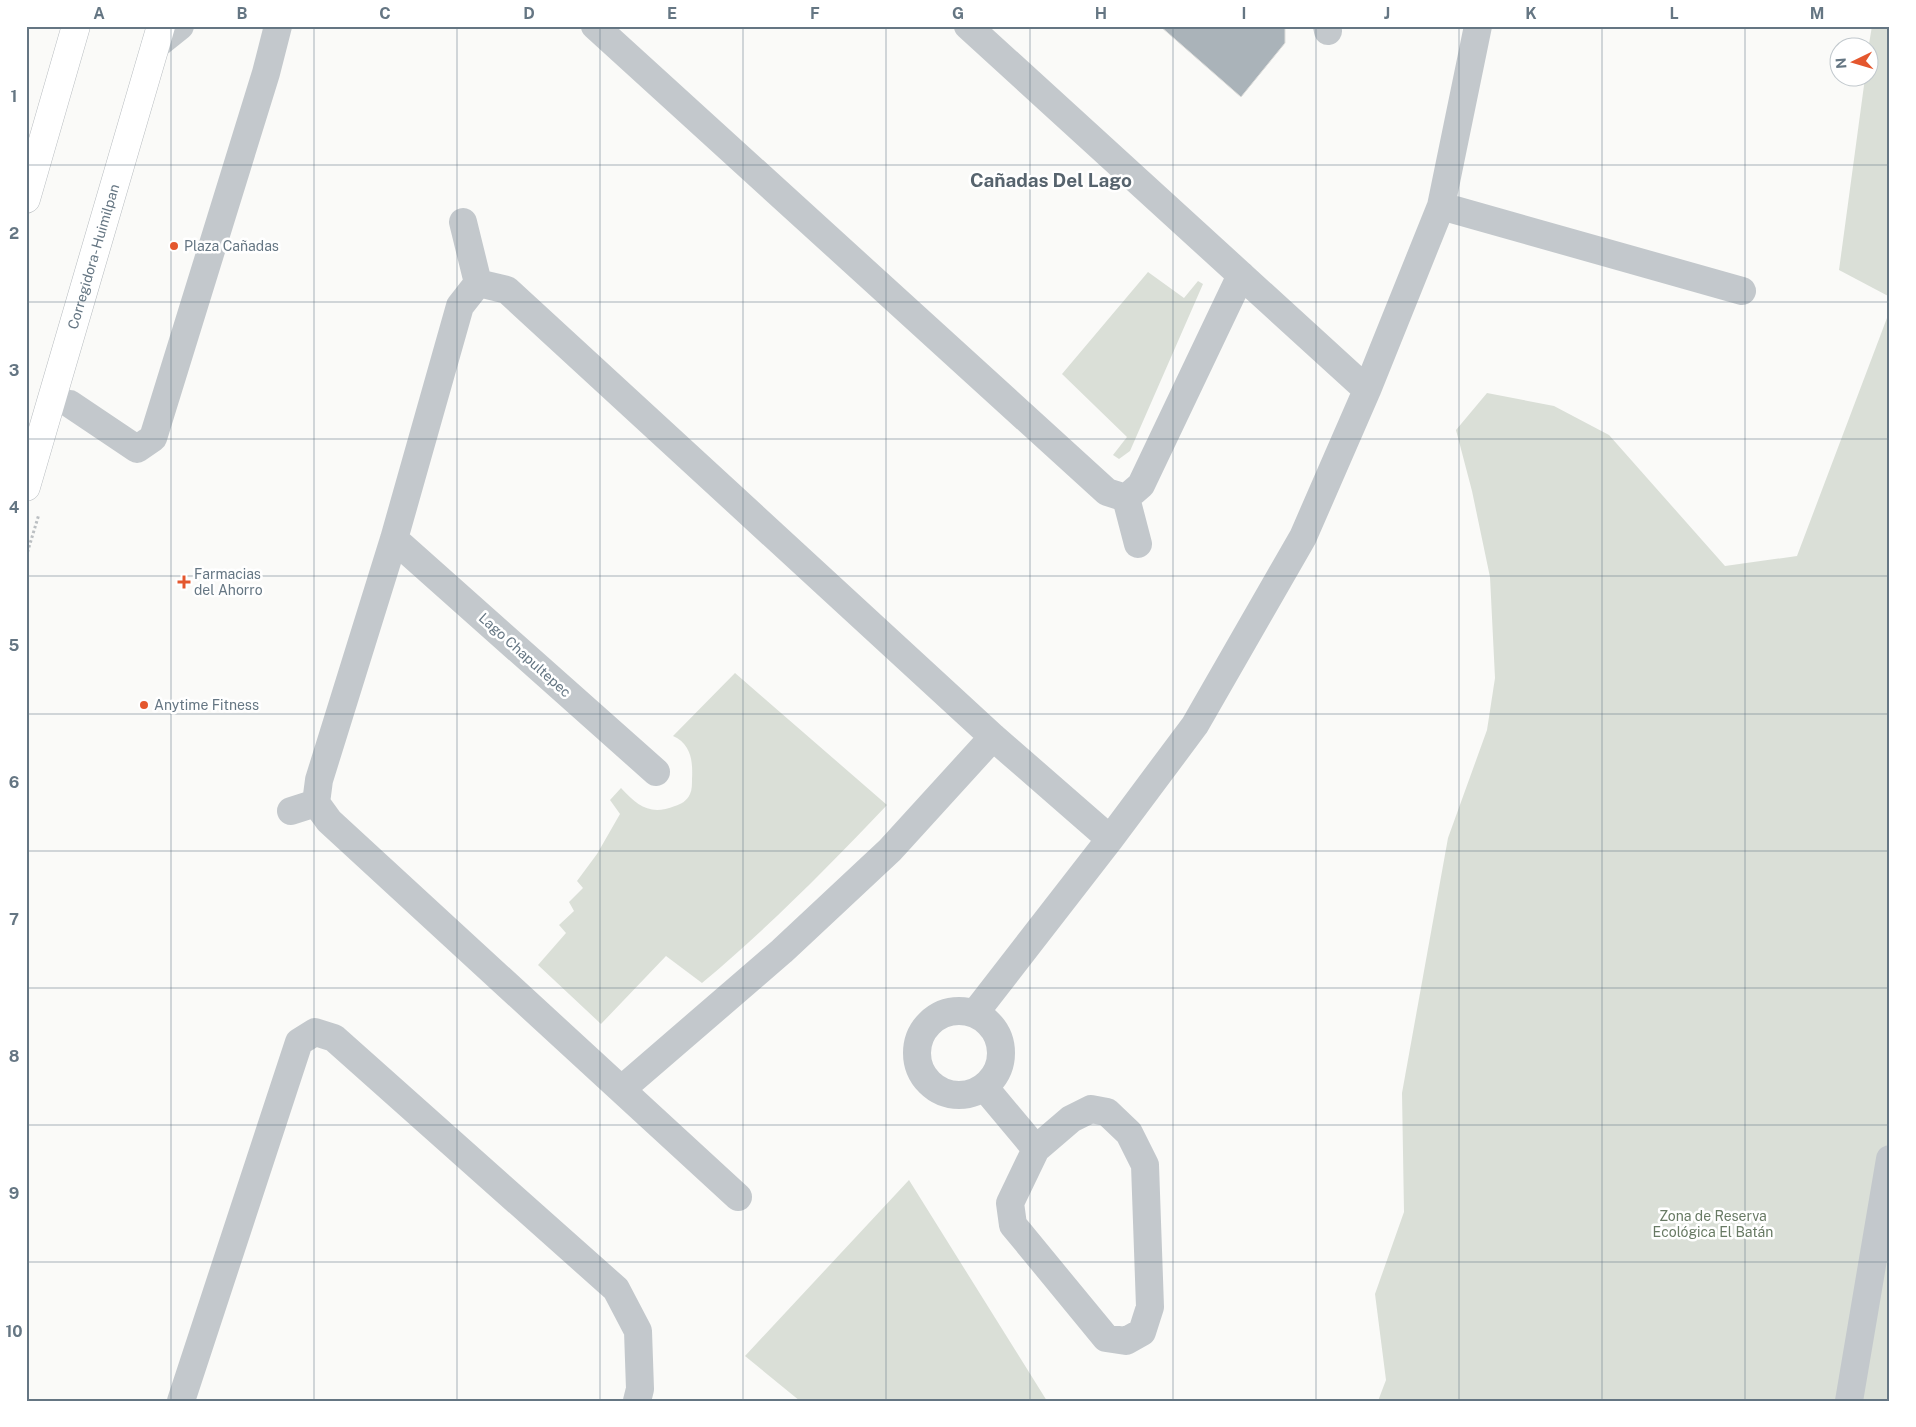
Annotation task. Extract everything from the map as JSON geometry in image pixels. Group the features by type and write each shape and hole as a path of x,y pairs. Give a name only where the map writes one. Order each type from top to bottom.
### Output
{"main road":[{"path":"26,199 76,26"},
{"name":"Corregidora- Huimilpan","path":"26,487 158,36"}],"street":[{"path":"158,36 180,26"},
{"path":"70,404 137,449 153,438 266,73 278,26"},
{"path":"595,26 1107,492 1126,498"},
{"path":"968,26 1367,390"},
{"path":"975,1014 1195,725 1303,537 1367,390 1441,206 1478,26"},
{"path":"1441,206 1742,291"},
{"path":"463,222 478,283"},
{"path":"1126,498 1141,485 1241,275"},
{"path":"478,283 507,290 993,737 1110,839"},
{"path":"478,283 460,306 394,539 319,780 303,807 329,821 738,1196"},
{"path":"1126,498 1138,544"},
{"name":"Lago Chapultepec","path":"394,539 656,772"},
{"path":"622,1089 782,951 890,850 993,737"},
{"path":"953,1010 975,1014 993,1027 1002,1048 999,1070 985,1088 964,1096 942,1094 925,1080 916,1059 919,1037 932,1019 953,1010"},
{"path":"181,1401 299,1042 315,1032 334,1038 616,1290 638,1331 640,1389 637,1401"},
{"path":"985,1088 1036,1148"},
{"path":"1092,1110 1107,1112 1129,1133 1141,1157 1144,1165 1150,1308 1142,1332 1126,1341 1106,1338 1013,1224 1010,1203 1036,1148 1071,1119 1092,1110"},
{"path":"1849,1401 1890,1159"}],"green space":[{"path":"1872,26 1890,26 1890,297 1839,270 1864,88 1878,88 1878,38 1870,38"},
{"path":"1148,272 1184,298 1198,281 1203,284 1130,451 1119,459 1113,455 1127,437 1062,374"},
{"name":"Zona de Reserva Ecológica El Batán","path":"1890,310 1890,1401 1378,1401 1386,1380 1375,1294 1404,1212 1402,1093 1448,838 1487,730 1495,678 1490,577 1472,491 1456,430 1487,393 1554,406 1609,435 1725,566 1797,556"},
{"path":"735,673 887,805 797,897 702,983 666,956 601,1024 538,965 566,933 559,925 574,911 569,902 583,888 577,881 597,854 620,814 610,800 621,788 633,800 645,808 666,809 686,800 692,789 690,754 684,744 673,736"},
{"path":"909,1180 1047,1401 800,1401 745,1356"}],"building":[{"path":"1160,26 1285,26 1285,43 1241,97"}],"place":[{"name":"Plaza Cañadas","path":"174,246"},
{"name":"Farmacias del Ahorro","path":"184,582"},
{"name":"Anytime Fitness","path":"144,705"}],"district":[{"name":"Cañadas Del Lago","path":"1051,180"}]}
